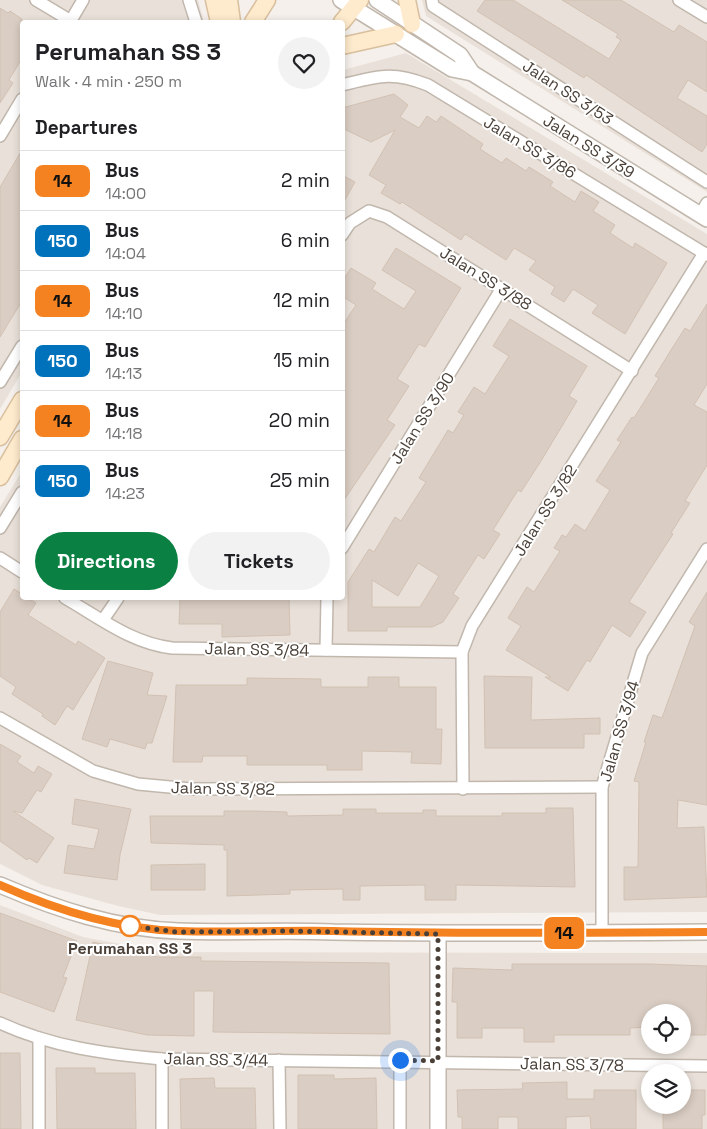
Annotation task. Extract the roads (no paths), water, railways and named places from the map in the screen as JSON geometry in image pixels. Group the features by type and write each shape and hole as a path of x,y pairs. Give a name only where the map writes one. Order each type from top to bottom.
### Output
{"main road":[{"path":"214,0 219,20"},
{"path":"229,0 232,20"},
{"path":"254,20 267,0"},
{"path":"407,0 412,24"},
{"path":"343,20 352,3"},
{"path":"345,45 396,34"},
{"path":"0,437 20,403"},
{"path":"2,470 20,442"}],"street":[{"path":"36,0 67,20"},
{"path":"71,20 83,0"},
{"path":"190,0 195,20"},
{"name":"Jalan SS 3/39","path":"377,0 460,55 472,73"},
{"name":"Jalan SS 3/53","path":"432,0 433,6 707,182"},
{"path":"678,0 707,17"},
{"name":"Jalan SS 3/39","path":"352,3 396,34 452,69 472,73 705,212"},
{"name":"Jalan SS 3/86","path":"345,84 382,75 396,75 428,85 705,254"},
{"path":"0,136 20,102"},
{"name":"Jalan SS 3/88","path":"345,230 350,222 369,211 387,217 632,371"},
{"name":"Jalan SS 3/82","path":"463,789 462,652 472,626 705,254"},
{"name":"Jalan SS 3/90","path":"345,543 502,288"},
{"path":"0,382 20,349"},
{"path":"0,528 20,495"},
{"name":"Jalan SS 3/94","path":"602,933 602,788 642,653 707,549"},
{"path":"0,558 20,571"},
{"name":"Jalan SS 3/84","path":"68,600 132,639 153,646 172,648 462,652"},
{"path":"103,620 117,600"},
{"path":"326,650 327,600"},
{"name":"Jalan SS 3/82","path":"0,718 85,766 138,784 191,789 602,788"},
{"path":"0,885 94,920 177,932 291,931 438,934 707,932"},
{"path":"438,934 438,1129"},
{"name":"Jalan SS 3/44","path":"0,1023 62,1046 105,1054 162,1059 438,1061"},
{"path":"39,1038 39,1129"},
{"path":"162,1059 162,1129"},
{"path":"279,1060 280,1129"},
{"path":"400,1060 400,1129"},
{"name":"Jalan SS 3/78","path":"438,1061 707,1066"}],"place":[{"name":"Perumahan SS 3","path":"130,926"}]}
